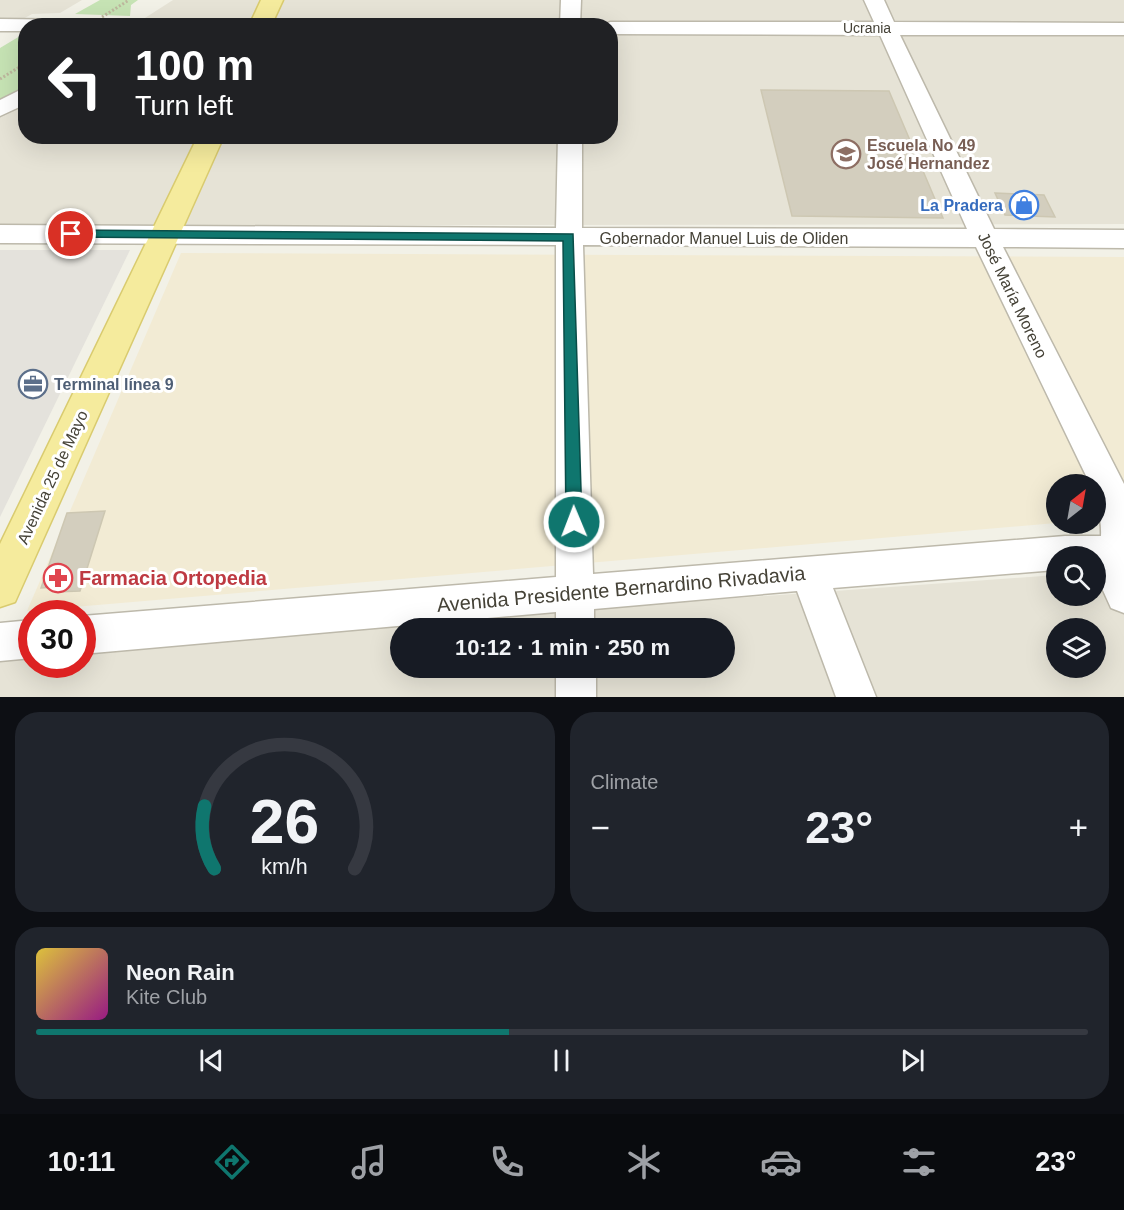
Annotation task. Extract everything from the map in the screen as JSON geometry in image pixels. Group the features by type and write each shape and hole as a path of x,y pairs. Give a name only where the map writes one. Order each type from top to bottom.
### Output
{"main road":[{"path":"264,18 272,0"},
{"name":"Avenida 25 de Mayo","path":"0,588 206,144"}],"street":[{"path":"570,18 571,0"},
{"name":"José María Moreno","path":"874,0 985,239 1107,485 1119,514 1122,552 1118,570 1120,589 1124,595"},
{"path":"0,25 18,25"},
{"name":"Ucrania","path":"618,28 1124,29"},
{"path":"0,42 18,30"},
{"path":"0,109 18,99"},
{"path":"570,144 569,237 575,611"},
{"name":"Gobernador Manuel Luis de Oliden","path":"0,234 1124,239"},
{"name":"Avenida Presidente Bernardino Rivadavia","path":"96,634 575,611 809,573 1065,554 1122,552"},
{"path":"809,573 856,697"},
{"path":"0,642 18,640"},
{"path":"576,678 576,697"}],"path":[{"path":"98,18 129,0"},
{"path":"0,79 18,68"}],"shaded area":[{"path":"0,0 82,0 60,13 32,14 25,18 18,18 18,22 0,32"},
{"path":"173,0 1124,0 1124,224 0,226 0,114 18,102 18,144 618,144 618,18 145,18"},
{"name":"Terminal línea 9","path":"0,250 130,250 0,517"},
{"path":"181,253 1124,257 1124,523 1106,522 1106,474 1046,474 1046,524 96,605 96,600 32,600"},
{"path":"1106,573 1124,574 1124,697 0,697 0,651 18,650 18,678 96,678 96,644 390,623 390,678 735,678 735,618 458,618 1046,576 1046,606 1106,606"}],"green space":[{"path":"100,0 138,0 131,5 130,16 75,14"},
{"path":"18,37 18,94 0,106 0,48"}],"building":[{"name":"Escuela No 49 José Hernandez","path":"761,90 889,91 943,218 792,216"},
{"name":"La Pradera","path":"995,193 1044,195 1055,217 1005,215"},
{"path":"105,511 80,591 56,592 58,587 41,588 67,513"}],"place":[{"name":"Escuela No 49 José Hernandez","path":"846,154"},
{"name":"La Pradera","path":"1024,205"},
{"name":"Terminal línea 9","path":"33,384"},
{"name":"Farmacia Ortopedia","path":"58,578"}],"route":[{"path":"71,234 569,237 574,522"}]}
